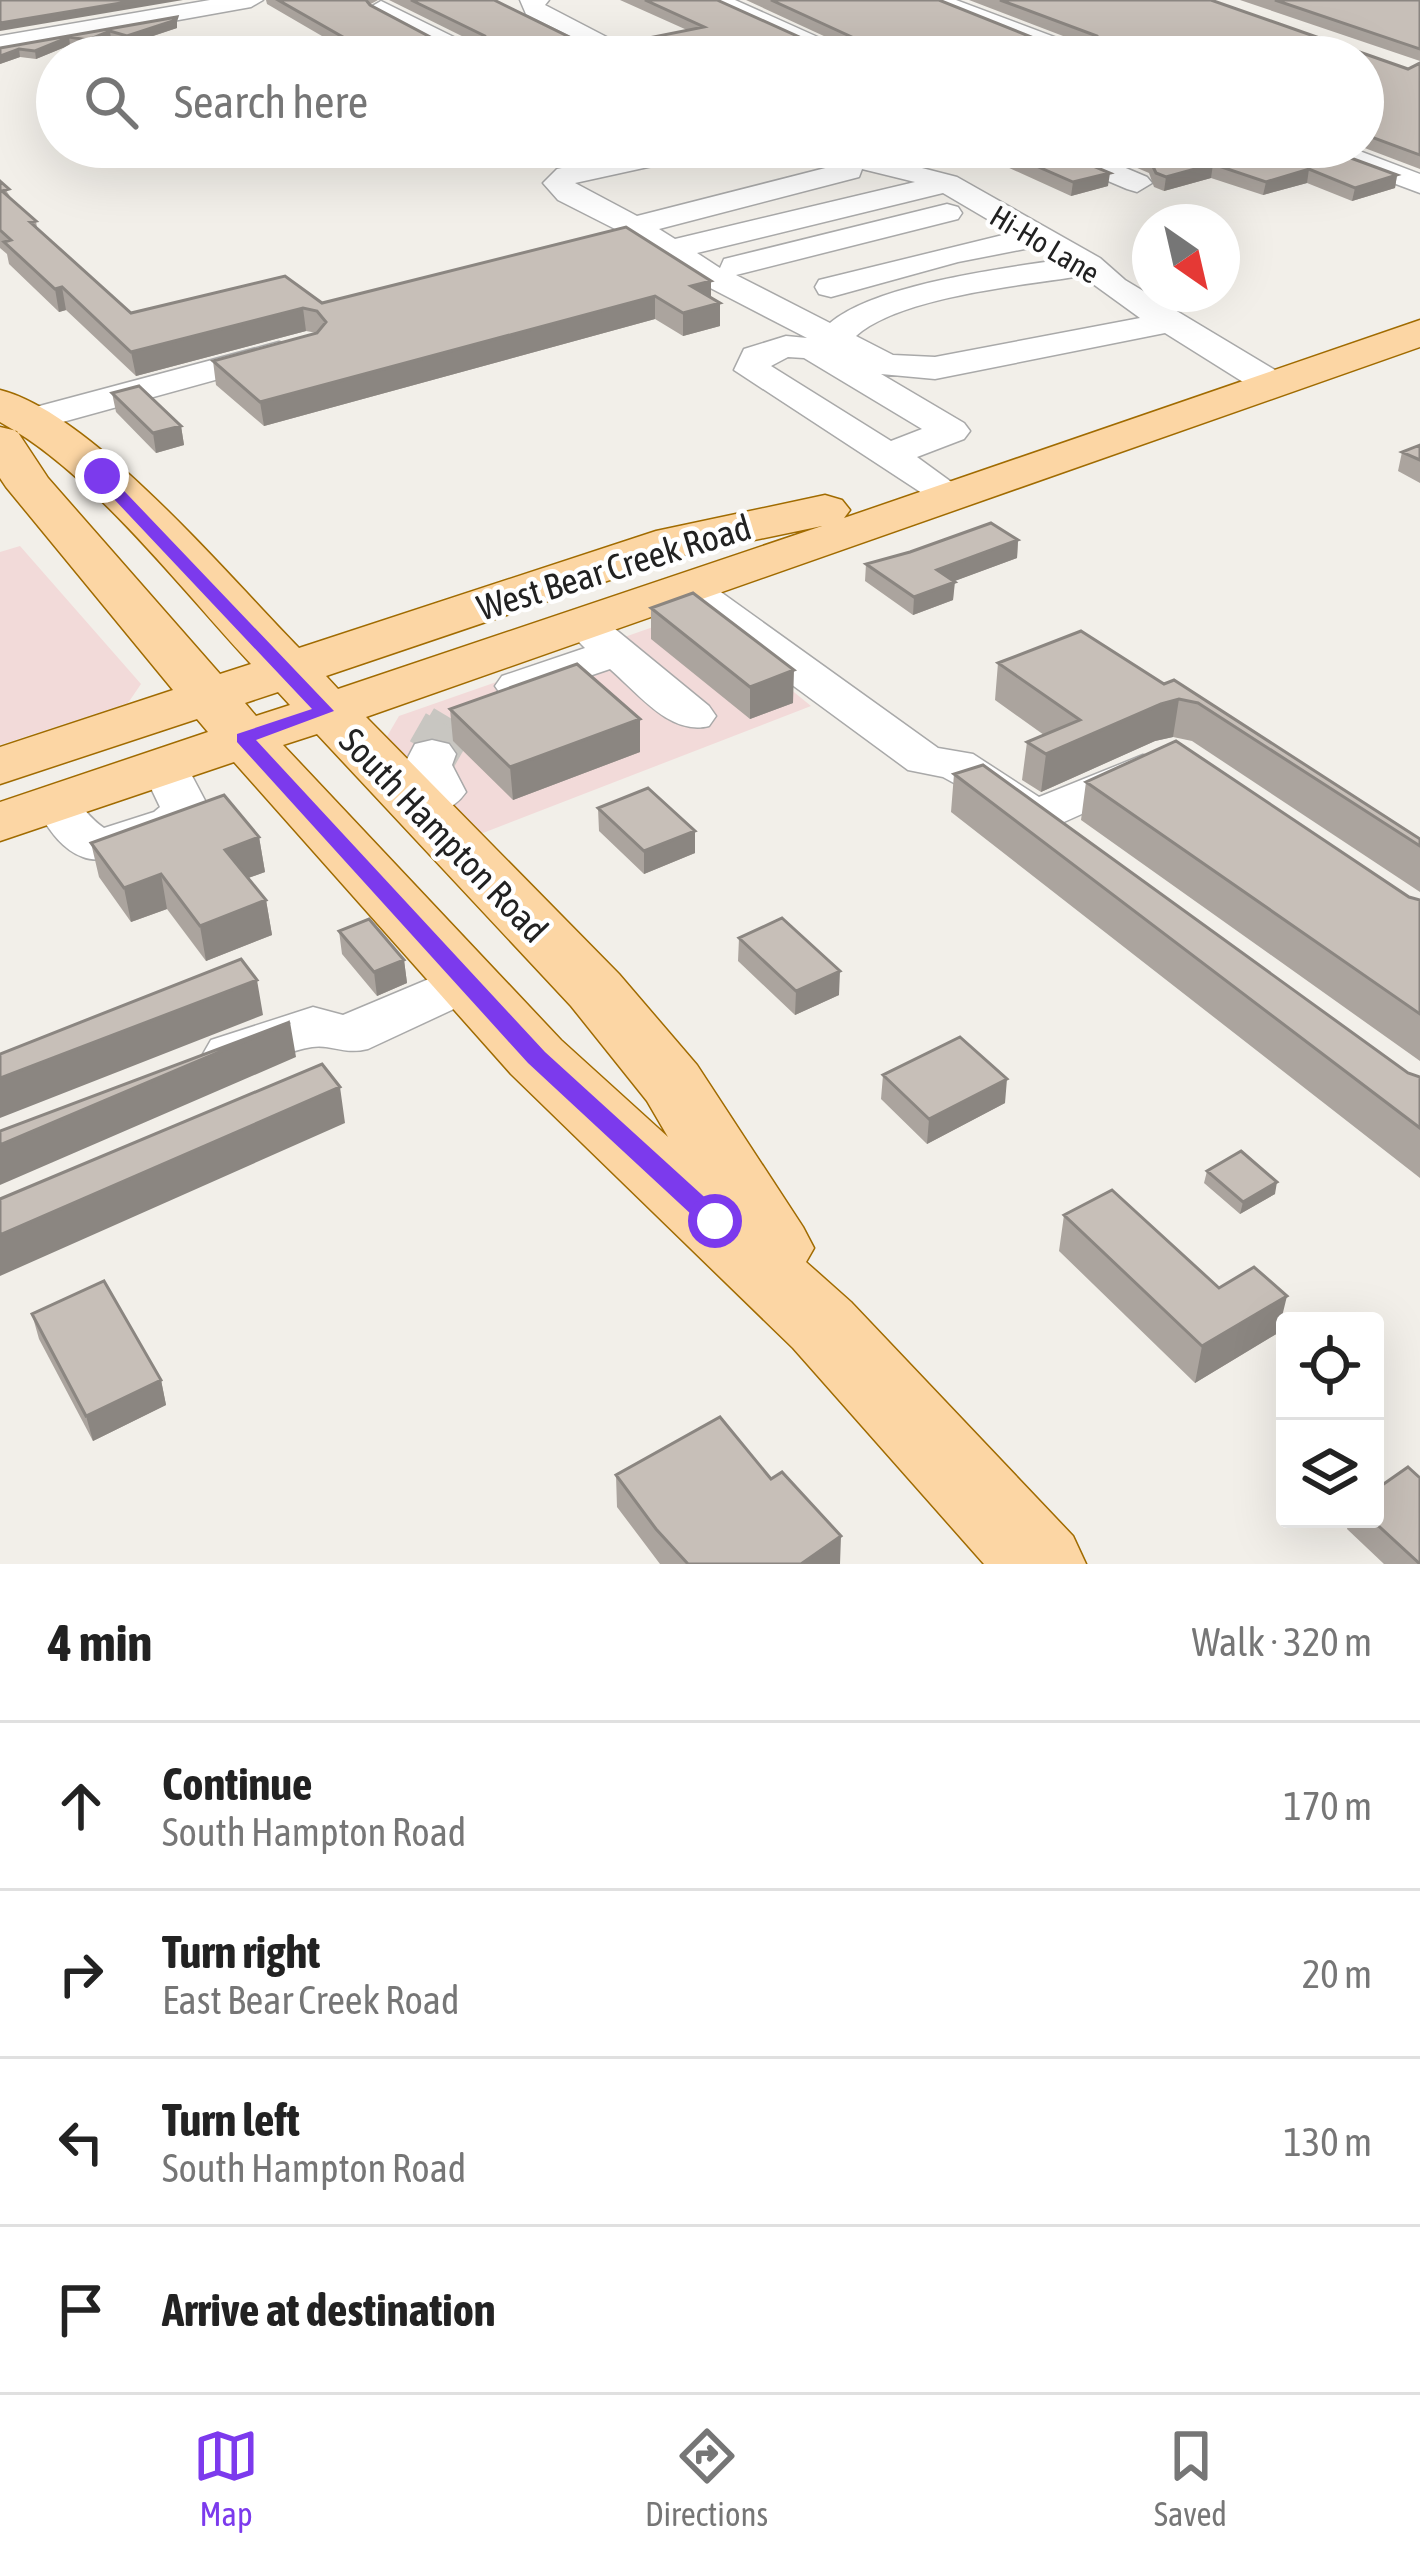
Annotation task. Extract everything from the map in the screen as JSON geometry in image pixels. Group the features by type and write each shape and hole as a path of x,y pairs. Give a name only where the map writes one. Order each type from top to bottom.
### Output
{"main road":[{"name":"West Bear Creek Road","path":"307,690 474,690 600,638 689,589 1420,333"},
{"name":"South Hampton Road","path":"10,422 102,476 307,690 424,780 672,1083 822,1324"},
{"name":"South Hampton Road","path":"10,422 30,487 227,716 536,1057 822,1324 1041,1564"},
{"name":"West Bear Creek Road","path":"307,690 674,542 1025,470"},
{"path":"0,766 227,716 307,690"},
{"path":"0,822 164,766 227,716"}],"street":[{"path":"46,36 251,0"},
{"path":"715,0 800,36"},
{"path":"934,0 1029,36"},
{"path":"534,2 534,10 588,36"},
{"path":"381,8 435,36"},
{"path":"0,44 36,38"},
{"path":"618,168 567,175 558,183 704,272 886,365 935,368 1170,322"},
{"path":"658,168 691,209"},
{"path":"705,168 725,170"},
{"path":"634,226 866,168"},
{"name":"Hi-Ho Lane","path":"896,168 947,184 1272,384"},
{"path":"1102,168 1137,183"},
{"path":"1378,168 1420,184"},
{"path":"670,250 947,184"},
{"path":"704,272 981,206"},
{"path":"831,287 954,253 1038,237"},
{"path":"782,256 850,299 861,314"},
{"path":"843,343 987,314 1101,276"},
{"path":"843,343 861,314 982,281 1101,276"},
{"path":"10,422 307,345"},
{"path":"888,455 951,431 813,350 786,346 756,356 752,370 942,489"},
{"path":"689,589 925,760 956,764 1090,852"},
{"path":"600,638 692,716"},
{"path":"1038,816 1174,755 1192,768"},
{"path":"182,1073 313,1026 348,1035 467,981"},
{"path":"272,1096 335,1068 348,1054 348,1035"}],"shaded area":[{"path":"20,546 141,684 128,703 0,745 0,552"},
{"path":"696,612 811,706 452,845 372,762 399,716"}],"building":[{"path":"0,0 139,0 0,23"},
{"path":"278,0 366,0 428,36 341,36"},
{"path":"411,0 494,0 567,36 485,36"},
{"path":"645,0 717,0 797,36 658,36 704,27"},
{"path":"771,0 939,0 1029,36 850,36"},
{"path":"1000,0 1211,0 1314,36 1097,36"},
{"path":"1275,0 1420,0 1420,49"},
{"path":"177,17 127,36 110,31 69,36"},
{"path":"36,42 35,51 19,49 0,56 0,48"},
{"path":"1384,61 1408,69 1420,63 1420,155 1384,142"},
{"path":"1041,168 1098,168 1110,173 1073,182"},
{"path":"1154,168 1199,168 1166,177"},
{"path":"1225,168 1378,168 1397,175 1355,188 1309,169 1266,182"},
{"path":"0,181 9,189 2,191 36,221 30,222 131,313 285,276 322,303 626,227 711,281 691,286 720,303 683,313 655,296 260,402 213,361 317,333 326,322 317,311 303,308 131,352 62,287 55,289 4,242 11,240 0,230"},
{"path":"139,386 181,426 153,433 112,393"},
{"path":"1420,445 1420,460 1402,452"},
{"path":"991,523 1018,540 937,570 955,582 914,597 866,564 910,552"},
{"path":"693,593 794,670 750,687 651,608"},
{"path":"1081,631 1164,684 1174,680 1420,839 1420,846 1198,703 1179,699 1161,704 1046,754 1027,742 1080,720 998,663"},
{"path":"577,664 640,719 510,767 450,709"},
{"path":"1176,741 1420,900 1420,1014 1086,782"},
{"path":"983,765 1408,1073 1420,1077 1420,1128 954,774"},
{"path":"648,788 695,831 644,851 598,808"},
{"path":"224,795 259,837 225,850 266,900 200,926 161,874 124,888 91,843"},
{"path":"782,918 840,971 796,991 739,938"},
{"path":"369,919 404,960 374,972 339,931"},
{"path":"241,959 257,980 0,1078 0,1054"},
{"path":"290,1022 0,1145 0,1131"},
{"path":"960,1037 1007,1079 929,1119 883,1075"},
{"path":"322,1064 340,1087 0,1235 0,1199"},
{"path":"1241,1151 1277,1182 1243,1202 1207,1171"},
{"path":"1112,1190 1219,1288 1254,1267 1287,1296 1202,1346 1064,1215"},
{"path":"104,1281 161,1380 86,1416 32,1314"},
{"path":"720,1417 771,1479 782,1472 841,1536 801,1564 688,1564 616,1475"},
{"path":"1408,1467 1420,1478 1420,1564 1381,1528 1384,1484"}],"tunnel":[{"path":"446,729 452,719"},
{"path":"432,754 448,726"}],"route":[{"path":"102,476 324,711 244,738 536,1057 715,1221"}]}
